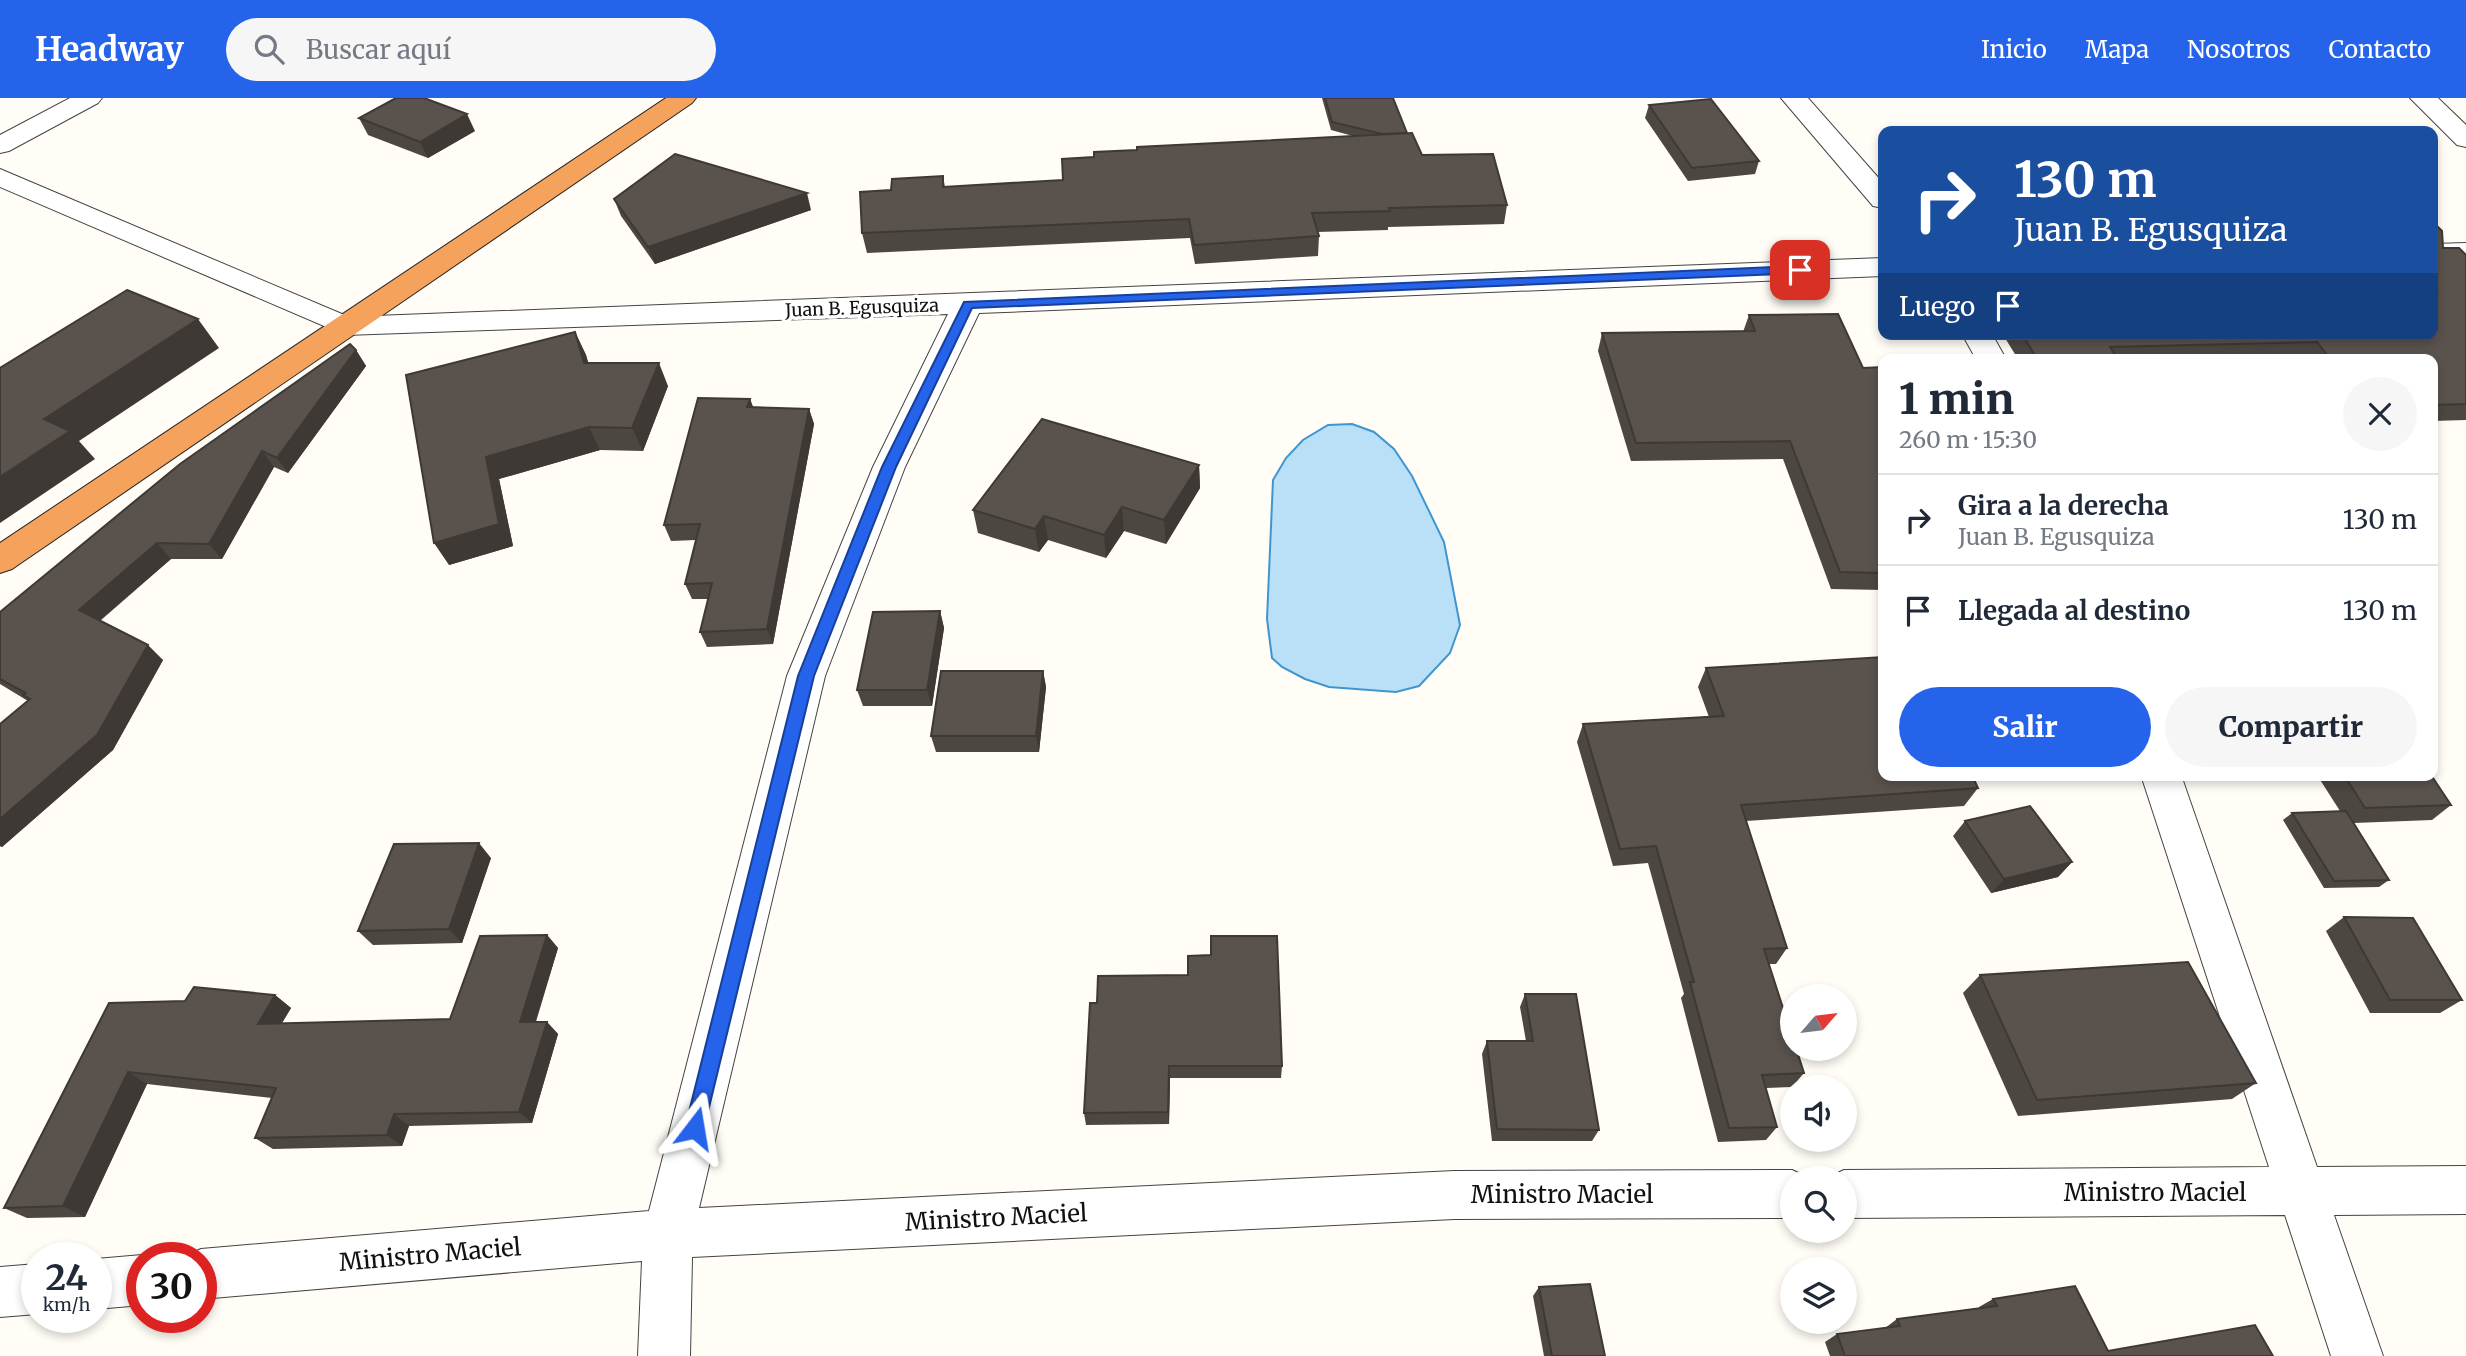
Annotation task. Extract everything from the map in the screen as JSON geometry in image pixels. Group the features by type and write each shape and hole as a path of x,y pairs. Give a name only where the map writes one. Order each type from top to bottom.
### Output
{"highway":[{"path":"0,560 682,98"}],"street":[{"path":"0,145 89,98"},
{"path":"1794,98 1878,194"},
{"path":"2423,98 2466,139"},
{"path":"0,177 345,326"},
{"path":"2438,253 2466,252"},
{"name":"Juan B. Egusquiza","path":"345,326 1878,267"},
{"path":"664,1356 668,1234 806,676 889,467 968,304"},
{"path":"2163,781 2357,1356"},
{"name":"Ministro Maciel","path":"1857,1194 2466,1190"},
{"name":"Ministro Maciel","path":"217,1273 668,1234 1454,1195 1780,1194"},
{"path":"0,1292 21,1290"}],"water":[{"path":"1352,424 1374,432 1394,449 1412,476 1444,542 1460,625 1450,653 1419,686 1396,692 1329,687 1305,679 1282,667 1272,658 1267,619 1273,480 1286,458 1303,440 1328,425"}],"building":[{"path":"396,98 424,98 467,114 420,142 359,118"},
{"path":"1325,98 1393,98 1407,133 1382,134 1332,122"},
{"path":"1711,99 1759,161 1692,168 1649,105"},
{"path":"1412,133 1422,155 1493,154 1507,205 1312,213 1319,236 1194,245 1189,219 862,233 860,192 891,190 892,179 943,176 943,187 1063,180 1062,159 1094,157 1094,152 1137,150 1137,147"},
{"path":"675,154 807,193 648,247 614,199"},
{"path":"2438,227 2442,231 2443,248 2459,248 2466,255 2466,404 2438,405 2438,354 2326,354 2317,342 2110,347 2115,354 2034,354 2026,340 2438,340"},
{"path":"127,290 198,319 44,419 70,431 0,477 0,368"},
{"path":"1838,314 1863,368 1878,367 1878,573 1840,572 1790,441 1636,443 1602,333 1755,331 1749,315"},
{"path":"575,332 584,363 659,363 632,428 589,427 486,457 499,524 434,543 406,375"},
{"path":"350,344 356,350 277,458 262,451 209,544 157,543 79,610 148,645 97,735 0,819 0,724 30,699 23,695 26,693 0,679 0,612 180,464"},
{"path":"698,398 750,399 747,407 809,409 767,629 700,632 712,583 685,584 700,524 664,525"},
{"path":"1042,419 1199,465 1164,520 1122,507 1104,535 1044,516 1035,529 973,510"},
{"path":"940,611 927,690 857,690 873,612"},
{"path":"1878,657 1878,781 1975,781 1978,788 1741,805 1787,948 1764,949 1780,999 1780,1061 1800,1061 1804,1073 1762,1075 1777,1127 1729,1128 1690,982 1694,982 1656,846 1620,849 1583,724 1724,716 1706,668"},
{"path":"941,671 1043,671 1036,736 931,736"},
{"path":"2348,781 2435,781 2451,805 2365,808"},
{"path":"2030,806 2072,862 2004,879 1965,821"},
{"path":"2346,811 2389,880 2334,881 2292,813"},
{"path":"479,843 449,929 358,931 394,844"},
{"path":"2344,917 2413,918 2462,1000 2390,1000"},
{"path":"547,935 520,1022 547,1022 519,1112 394,1114 387,1135 255,1138 276,1088 128,1072 63,1206 4,1208 109,1003 185,1001 194,987 275,995 258,1024 450,1019 480,936"},
{"path":"1211,936 1277,936 1282,1066 1169,1066 1168,1112 1084,1113 1090,1003 1097,1003 1098,976 1188,975 1188,956 1211,955"},
{"path":"2188,962 2256,1083 2037,1100 1980,975"},
{"path":"1525,994 1576,994 1599,1130 1497,1129 1487,1041 1533,1041"},
{"path":"1590,1284 1605,1356 1552,1356 1539,1287"},
{"path":"2075,1286 2108,1351 2255,1325 2273,1356 1845,1356 1837,1334 1857,1334 1857,1331 1900,1326 1897,1319 1997,1306 1993,1299"}],"route":[{"path":"695,1128 806,676 889,467 968,304 1800,270"}]}
